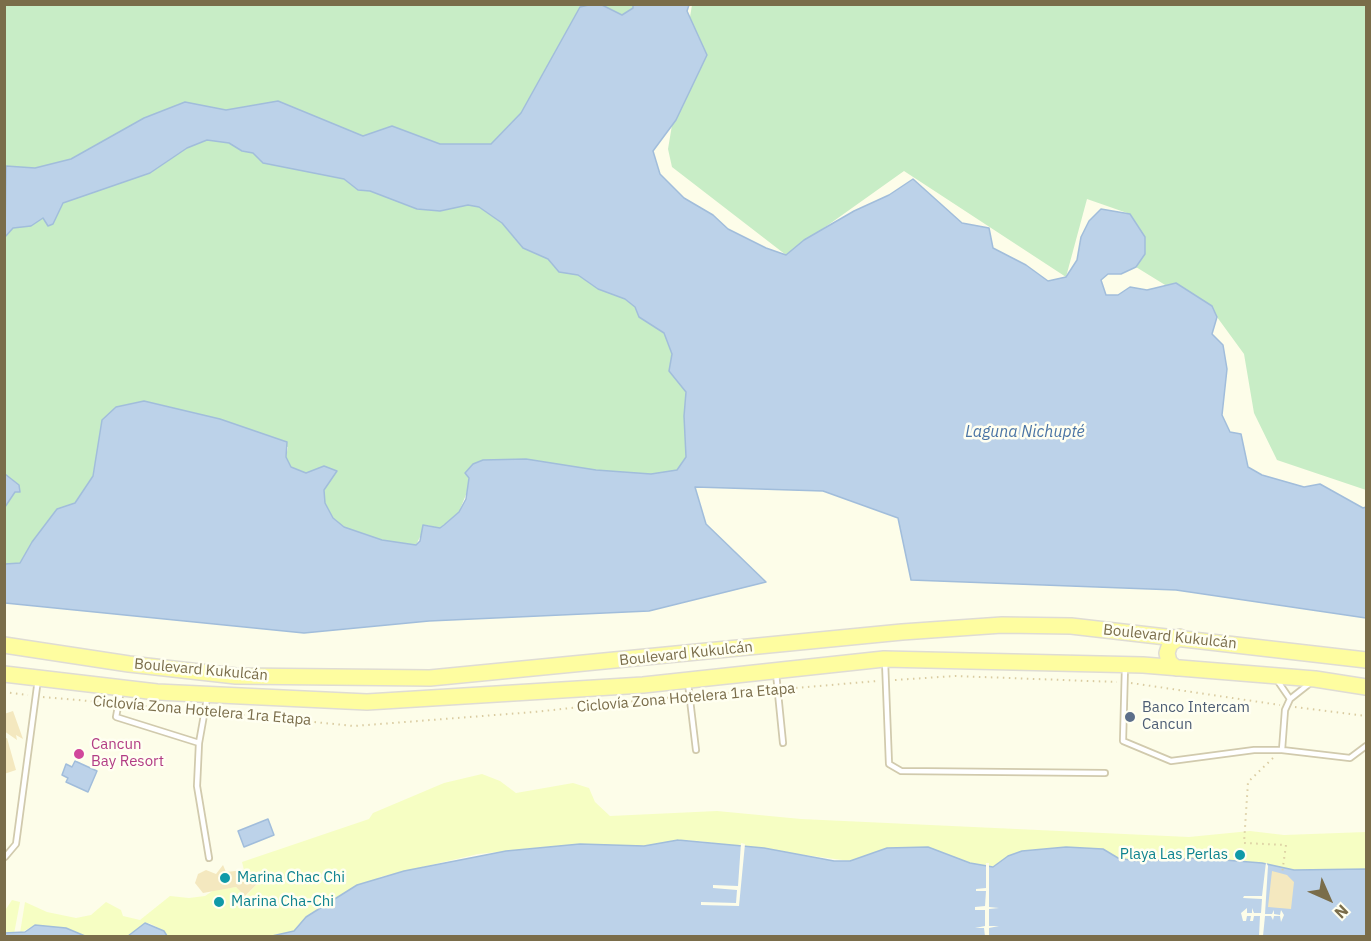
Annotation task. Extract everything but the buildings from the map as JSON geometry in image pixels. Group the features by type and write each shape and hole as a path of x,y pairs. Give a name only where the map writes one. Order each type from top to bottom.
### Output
{"main road":[{"name":"Boulevard Kukulcán","path":"4,645 129,664 236,676 418,678 594,664 902,632 1002,625 1071,626 1366,660"},
{"path":"1176,668 1169,662 1167,653 1170,644 1180,637"},
{"name":"Boulevard Kukulcán","path":"4,674 38,678 120,696 207,696 367,702 688,688 776,671 884,659 1125,664 1314,679 1366,687"}],"lane":[{"path":"884,659 889,764 901,771 1106,773"},
{"path":"1125,664 1123,741 1171,761 1254,750 1282,750 1350,758 1366,747"},
{"path":"776,671 783,743"},
{"path":"1274,676 1290,699"},
{"path":"5,857 16,844 38,678"},
{"path":"1282,750 1285,710 1290,699 1314,679"},
{"path":"688,688 696,750"},
{"path":"120,696 116,717 199,743"},
{"path":"207,696 199,743 197,786 209,858"}],"path":[{"name":"Ciclovía Zona Hotelera 1ra Etapa","path":"4,692 36,696 120,696 206,711 354,726 534,712 688,688 777,689 955,676 1125,683 1366,716"},
{"path":"1282,750 1248,782 1244,843 1286,845 1282,874"}],"shaded area":[{"path":"5,5 593,5 580,7 521,113 491,144 440,144 392,126 363,136 278,101 226,110 185,102 144,118 71,159 35,168 5,167"},
{"path":"602,5 633,5 633,8 622,15"},
{"path":"692,5 1366,5 1366,490 1277,460 1254,413 1244,354 1217,317 1136,267 1145,254 1130,214 1087,199 1066,277 904,171 786,255 672,167 668,149"},
{"path":"207,140 229,143 242,151 253,153 263,163 344,179 358,190 370,191 417,209 440,211 468,205 479,207 502,223 523,248 548,259 559,272 578,275 598,289 625,299 635,307 639,317 664,333 672,354 669,371 686,391 684,416 686,457 677,470 651,474 596,470 526,459 483,460 469,478 469,487 459,512 440,528 426,525 416,545 382,540 344,527 333,518 325,503 324,490 337,471 324,466 306,473 291,467 286,457 288,447 102,420 93,476 83,492 75,503 57,509 32,542 20,563 5,564 5,507 15,492 20,492 19,485 5,474 5,237 13,228 31,226 43,218 48,226 63,203 150,173 187,148"}],"sand":[{"name":"Playa Las Perlas","path":"482,774 500,781 516,793 573,783 589,788 595,802 610,816 717,811 801,819 1189,837 1250,831 1284,835 1366,832 1366,869 1294,870 1262,863 1199,858 1136,861 1118,858 1103,849 1008,856 993,867 970,863 928,847 887,848 850,861 699,841 678,840 644,846 580,844 478,854 380,877 299,924 294,931 272,936 167,936 164,931 149,923 128,936 85,936 66,928 35,925 20,933 25,902 47,912 76,918 91,915 106,902 121,910 123,916 140,920 170,896 189,898 205,896 214,890 236,887 246,896 258,883 244,870 242,862 369,819 373,813 444,783"},
{"path":"12,900 20,902 14,934 5,933 4,912"}],"water":[{"name":"Laguna Nichupté","path":"593,4 602,5 622,15 633,8 633,5 689,5 687,11 707,55 676,120 653,151 660,174 684,198 713,215 728,229 766,248 786,255 804,240 854,211 889,195 913,179 962,223 989,228 993,248 1026,265 1048,281 1066,277 1077,260 1081,237 1089,221 1101,209 1130,214 1145,237 1145,254 1136,267 1121,274 1108,274 1101,280 1106,295 1118,295 1130,287 1147,290 1176,283 1212,306 1217,317 1212,334 1223,345 1227,369 1222,415 1230,432 1241,434 1248,467 1262,475 1304,487 1320,484 1363,508 1366,507 1366,618 1176,590 911,580 898,518 823,491 695,487 706,524 766,582 649,611 429,621 304,633 5,603 5,564 20,563 32,542 57,509 75,503 93,476 102,420 116,407 144,401 220,419 287,442 286,457 291,467 306,473 324,466 337,471 324,490 325,503 333,518 344,527 382,540 416,545 420,541 423,525 440,528 459,512 466,499 469,478 465,473 473,464 483,460 526,459 596,470 651,474 677,470 686,457 684,416 686,392 669,371 672,354 664,333 639,317 635,307 625,299 598,289 578,275 559,272 548,259 523,248 502,223 479,207 468,205 440,211 417,209 370,191 358,190 344,179 263,163 253,153 242,151 229,143 207,140 187,148 150,173 63,203 53,224 48,226 43,218 31,226 13,228 5,237 6,166 35,168 71,159 144,118 185,102 226,110 278,101 363,136 392,126 440,144 491,144 521,113 580,7"},
{"path":"5,474 19,485 20,492 15,492 5,507"},
{"path":"75,761 97,771 88,792 66,782 68,778 62,775 66,764 72,767"},
{"path":"268,819 274,835 244,847 238,831"},
{"path":"678,840 764,848 834,861 850,861 887,848 928,847 970,863 993,867 1008,856 1022,851 1066,847 1103,849 1118,858 1136,861 1199,858 1262,863 1294,870 1366,869 1366,936 272,936 294,931 306,917 357,885 404,871 506,851 580,844 644,846"},
{"path":"145,923 164,931 167,936 128,936"},
{"path":"35,925 66,928 85,936 5,936 4,933 25,932"}],"pier":[{"path":"741,843 745,844 739,906 701,905 701,902 736,903 737,890 713,888 713,885 738,886"},
{"path":"1266,862 1268,866 1265,914 1272,914 1274,910 1274,914 1280,915 1281,910 1284,915 1281,922 1280,916 1274,916 1273,920 1271,916 1265,916 1263,936 1259,936 1260,916 1254,916 1253,921 1250,921 1251,916 1247,916 1246,921 1243,921 1241,913 1247,908 1247,913 1252,913 1252,908 1254,913 1261,913 1262,899 1243,898 1244,896 1262,896"},
{"path":"986,863 989,863 989,907 999,908 989,909 989,926 999,926 989,928 989,936 985,936 984,928 975,928 985,926 985,910 975,910 975,907 985,906 986,891 976,891 976,889 986,888"}],"place":[{"name":"Banco Intercam Cancun","path":"1130,717"},
{"name":"Cancun Bay Resort","path":"79,754"},
{"name":"Playa Las Perlas","path":"1240,855"},
{"name":"Marina Chac Chi","path":"225,878"},
{"name":"Marina Cha-Chi","path":"219,902"}]}
